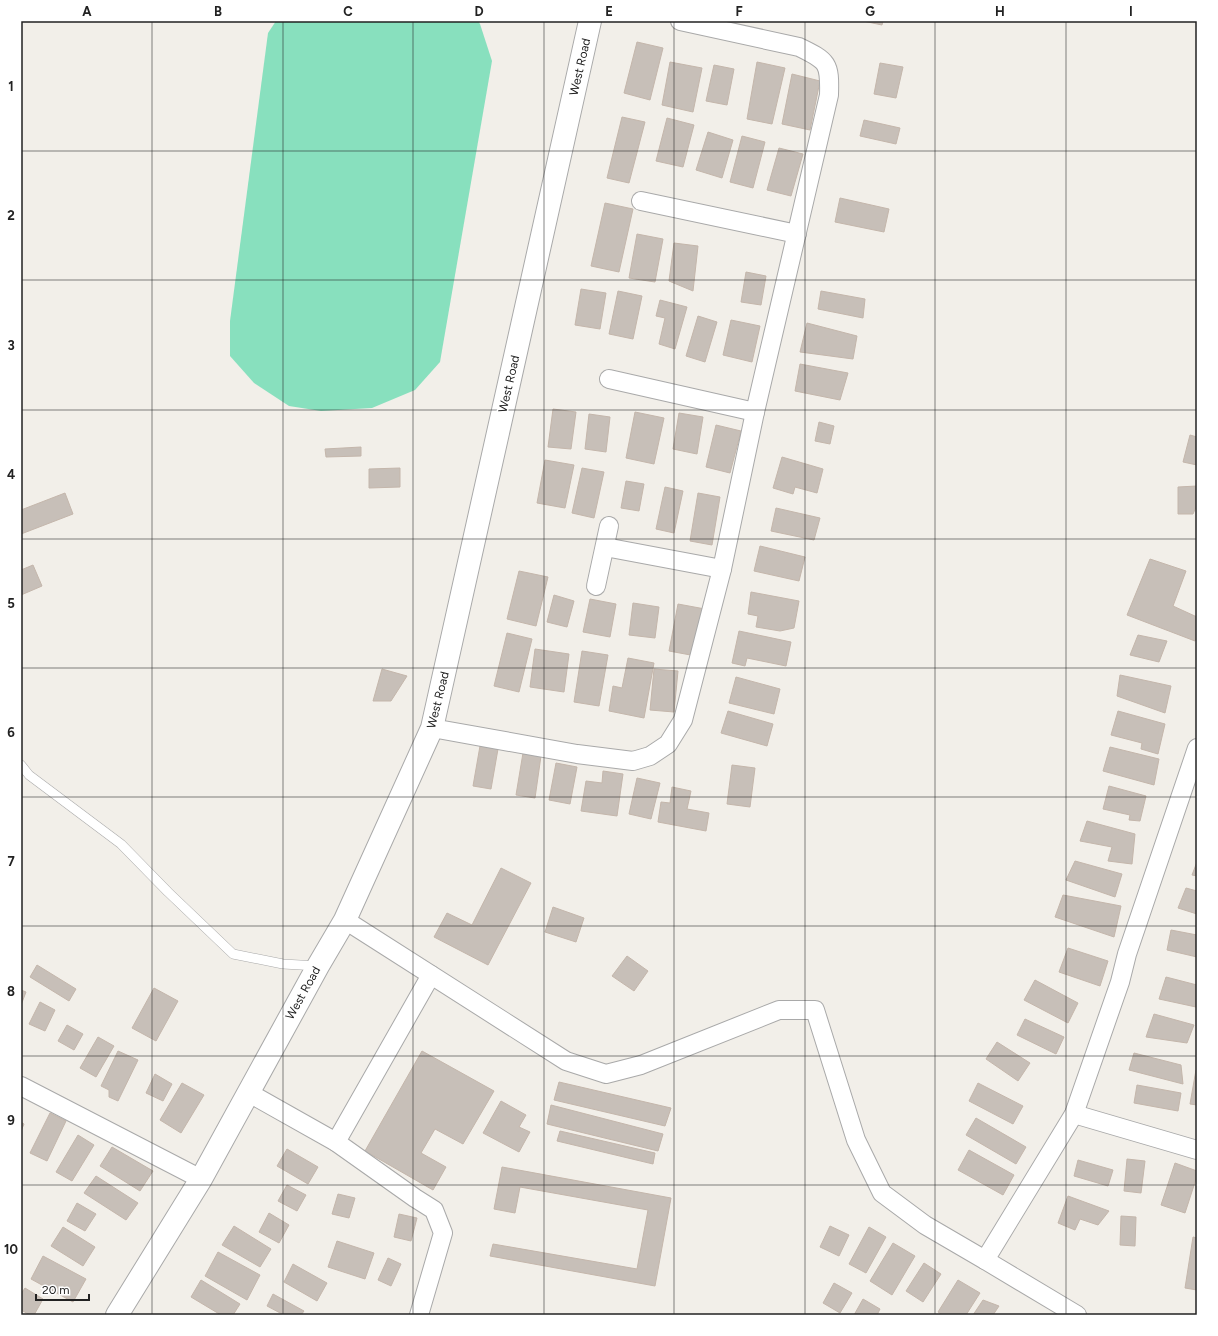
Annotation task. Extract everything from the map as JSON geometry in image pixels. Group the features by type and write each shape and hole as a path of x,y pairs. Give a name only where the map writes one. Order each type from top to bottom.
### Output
{"street":[{"name":"West Road","path":"117,1315 201,1179 318,966 345,920 432,728 590,21"},
{"path":"432,728 576,754 633,761 650,756 668,744 683,720 722,569 755,412 829,95 830,77 826,63 814,54 799,48 680,21"},
{"path":"641,201 797,234"},
{"path":"609,379 755,412"},
{"path":"596,586 609,526"},
{"path":"605,547 722,569"},
{"path":"985,1260 1074,1114 1120,982 1127,954 1197,748"},
{"path":"345,920 566,1061 606,1074 641,1065 779,1010 815,1010 856,1140 882,1193 925,1225 1077,1315"},
{"path":"336,1142 431,975"},
{"path":"21,1086 201,1179"},
{"path":"249,1093 336,1142 434,1210 443,1233 419,1315"},
{"path":"1074,1114 1197,1150"}],"lane":[{"path":"21,765 29,775 121,844 168,892 233,954 283,964 318,966"}],"green space":[{"path":"276,21 478,21 492,61 440,362 415,390 372,408 321,411 289,406 254,383 230,356 230,321 268,33"}],"building":[{"path":"863,21 883,21 882,25"},
{"path":"637,42 663,48 650,100 624,93"},
{"path":"670,62 702,68 693,112 662,105"},
{"path":"757,62 785,68 772,124 747,119"},
{"path":"880,63 903,67 896,98 874,94"},
{"path":"714,65 734,69 727,105 706,101"},
{"path":"792,74 820,81 810,130 782,124"},
{"path":"622,117 645,122 629,183 607,178"},
{"path":"667,118 694,125 683,167 656,161"},
{"path":"864,120 900,128 896,144 860,136"},
{"path":"708,132 733,140 722,178 696,170"},
{"path":"742,136 765,142 753,188 730,182"},
{"path":"779,148 803,154 791,196 767,190"},
{"path":"840,198 889,209 884,232 835,222"},
{"path":"605,203 633,209 619,272 591,266"},
{"path":"637,234 663,239 655,282 629,278"},
{"path":"674,243 698,246 693,291 669,281"},
{"path":"746,272 766,276 761,305 741,302"},
{"path":"581,289 606,293 600,329 575,325"},
{"path":"618,291 642,296 633,339 609,334"},
{"path":"821,291 865,299 863,318 818,309"},
{"path":"660,300 687,307 675,349 659,344 665,318 656,316"},
{"path":"698,316 717,322 705,362 686,356"},
{"path":"731,320 760,326 752,362 723,355"},
{"path":"807,323 857,336 853,359 800,352"},
{"path":"800,364 848,373 840,400 795,391"},
{"path":"553,409 576,412 571,449 548,447"},
{"path":"635,412 664,418 654,464 626,458"},
{"path":"679,413 703,417 697,454 673,449"},
{"path":"589,414 610,417 606,452 585,449"},
{"path":"819,422 834,426 830,444 815,441"},
{"path":"716,425 741,431 730,473 706,467"},
{"path":"1190,435 1197,437 1197,465 1183,462"},
{"path":"361,447 361,456 326,457 325,449"},
{"path":"782,457 823,469 817,493 795,487 793,494 773,488"},
{"path":"545,460 574,465 565,508 537,503"},
{"path":"400,468 400,487 369,488 369,469"},
{"path":"582,468 604,472 594,518 572,513"},
{"path":"626,481 644,484 639,511 621,508"},
{"path":"1197,486 1197,505 1193,514 1178,514 1178,487"},
{"path":"665,487 683,491 674,533 656,529"},
{"path":"65,493 73,514 21,534 21,510"},
{"path":"698,493 720,497 712,545 690,541"},
{"path":"776,508 820,518 814,540 771,531"},
{"path":"760,546 805,557 799,581 754,571"},
{"path":"1150,559 1186,571 1173,606 1197,617 1197,635 1195,641 1127,615"},
{"path":"33,565 42,586 21,595 21,570"},
{"path":"519,571 548,577 536,626 507,619"},
{"path":"751,592 799,601 794,628 780,631 756,627 758,616 748,614"},
{"path":"554,595 574,601 567,627 547,622"},
{"path":"590,599 616,604 610,637 583,632"},
{"path":"633,603 659,607 655,638 629,635"},
{"path":"678,604 705,609 696,656 669,651"},
{"path":"739,631 791,642 786,666 747,658 745,666 732,663"},
{"path":"507,633 532,639 519,692 494,686"},
{"path":"1138,635 1167,641 1159,662 1130,655"},
{"path":"535,649 569,654 564,692 530,687"},
{"path":"582,651 608,655 599,706 574,702"},
{"path":"628,658 654,663 644,718 609,711 613,686 622,688"},
{"path":"382,669 407,676 391,701 373,701"},
{"path":"654,669 678,671 674,712 650,710"},
{"path":"1120,675 1171,686 1165,713 1117,696"},
{"path":"736,677 780,689 774,714 729,703"},
{"path":"728,711 773,724 767,746 721,733"},
{"path":"1118,711 1165,724 1158,754 1141,749 1142,743 1111,735"},
{"path":"480,746 498,749 491,789 473,786"},
{"path":"1110,747 1159,759 1154,785 1103,771"},
{"path":"523,753 541,756 535,798 516,795"},
{"path":"556,763 577,767 570,804 549,800"},
{"path":"732,765 755,768 750,807 727,804"},
{"path":"603,771 623,774 617,816 581,811 586,781 602,783"},
{"path":"637,778 660,783 651,819 629,814"},
{"path":"1109,786 1146,796 1140,821 1129,820 1130,815 1103,809"},
{"path":"672,787 691,791 687,809 709,813 706,831 658,822 661,802 670,803"},
{"path":"1087,821 1135,834 1132,864 1108,861 1112,847 1080,841"},
{"path":"1075,861 1122,874 1115,897 1066,880"},
{"path":"1197,862 1197,876 1192,875"},
{"path":"501,868 531,883 488,965 434,937 447,913 472,925"},
{"path":"1186,888 1197,891 1197,914 1178,908"},
{"path":"1063,895 1121,906 1114,937 1055,917"},
{"path":"553,907 584,918 576,942 545,932"},
{"path":"1171,930 1197,935 1197,957 1167,950"},
{"path":"1068,948 1108,961 1100,986 1059,972"},
{"path":"627,956 648,971 634,991 612,976"},
{"path":"37,965 76,989 69,1001 30,977"},
{"path":"1166,977 1197,985 1196,1007 1159,999"},
{"path":"1035,980 1078,1003 1068,1023 1024,1000"},
{"path":"154,988 178,1001 156,1041 132,1028"},
{"path":"21,990 26,992 21,1005"},
{"path":"40,1002 55,1010 45,1031 29,1024"},
{"path":"1154,1014 1194,1025 1187,1043 1146,1037"},
{"path":"1025,1019 1064,1037 1056,1054 1017,1035"},
{"path":"67,1025 83,1034 74,1050 58,1041"},
{"path":"98,1037 114,1046 96,1077 80,1068"},
{"path":"997,1042 1030,1063 1018,1081 986,1059"},
{"path":"118,1051 138,1060 118,1101 109,1097 109,1090 101,1086"},
{"path":"422,1051 494,1091 463,1144 435,1129 421,1153 446,1167 433,1190 365,1151"},
{"path":"1134,1053 1181,1065 1183,1084 1129,1070"},
{"path":"1197,1070 1197,1105 1190,1104"},
{"path":"155,1074 172,1084 163,1101 146,1093"},
{"path":"559,1082 671,1108 665,1126 554,1100"},
{"path":"182,1083 204,1095 181,1133 160,1120"},
{"path":"978,1083 1023,1106 1013,1124 969,1101"},
{"path":"1137,1085 1181,1093 1178,1111 1134,1103"},
{"path":"501,1101 526,1115 519,1127 530,1132 519,1152 483,1133"},
{"path":"551,1105 663,1134 658,1151 547,1124"},
{"path":"50,1113 66,1121 47,1161 30,1153"},
{"path":"976,1118 1026,1147 1016,1164 966,1135"},
{"path":"21,1122 24,1124 21,1131"},
{"path":"560,1131 655,1153 653,1164 557,1141"},
{"path":"78,1135 94,1145 72,1181 56,1172"},
{"path":"112,1147 153,1171 140,1191 100,1166"},
{"path":"287,1149 318,1167 308,1184 277,1166"},
{"path":"969,1150 1014,1175 1003,1195 958,1170"},
{"path":"1127,1159 1145,1161 1141,1193 1124,1191"},
{"path":"1078,1160 1113,1170 1108,1186 1074,1176"},
{"path":"1175,1163 1197,1171 1197,1176 1185,1213 1161,1205"},
{"path":"502,1167 671,1198 655,1286 490,1256 493,1244 637,1269 648,1210 520,1187 515,1213 494,1209"},
{"path":"96,1176 138,1203 126,1220 84,1193"},
{"path":"287,1185 306,1195 297,1211 278,1201"},
{"path":"338,1194 355,1198 349,1218 332,1214"},
{"path":"1068,1196 1109,1211 1098,1225 1080,1219 1075,1230 1058,1223"},
{"path":"77,1203 96,1214 85,1231 67,1221"},
{"path":"269,1213 289,1225 279,1243 259,1232"},
{"path":"399,1214 417,1218 411,1241 394,1237"},
{"path":"1121,1216 1136,1217 1135,1246 1120,1245"},
{"path":"234,1226 271,1249 260,1267 222,1245"},
{"path":"830,1226 849,1235 839,1256 820,1247"},
{"path":"63,1227 95,1247 83,1266 51,1246"},
{"path":"869,1227 886,1237 866,1273 849,1264"},
{"path":"1193,1237 1197,1238 1197,1290 1185,1288"},
{"path":"337,1241 374,1253 365,1279 328,1267"},
{"path":"893,1243 915,1256 892,1295 870,1281"},
{"path":"218,1252 260,1275 247,1300 205,1276"},
{"path":"43,1256 86,1279 73,1302 31,1279"},
{"path":"388,1258 401,1264 391,1286 378,1280"},
{"path":"924,1263 941,1274 923,1302 906,1291"},
{"path":"293,1264 327,1283 317,1301 284,1282"},
{"path":"201,1280 240,1304 233,1315 221,1315 191,1297"},
{"path":"958,1280 980,1293 966,1315 943,1315 938,1312"},
{"path":"834,1283 852,1293 840,1313 823,1303"},
{"path":"25,1288 43,1299 34,1315 30,1315 21,1310 21,1294"},
{"path":"273,1294 304,1311 301,1315 284,1315 267,1306"},
{"path":"863,1299 880,1309 877,1315 854,1315"},
{"path":"983,1300 999,1306 993,1315 973,1315"}]}
